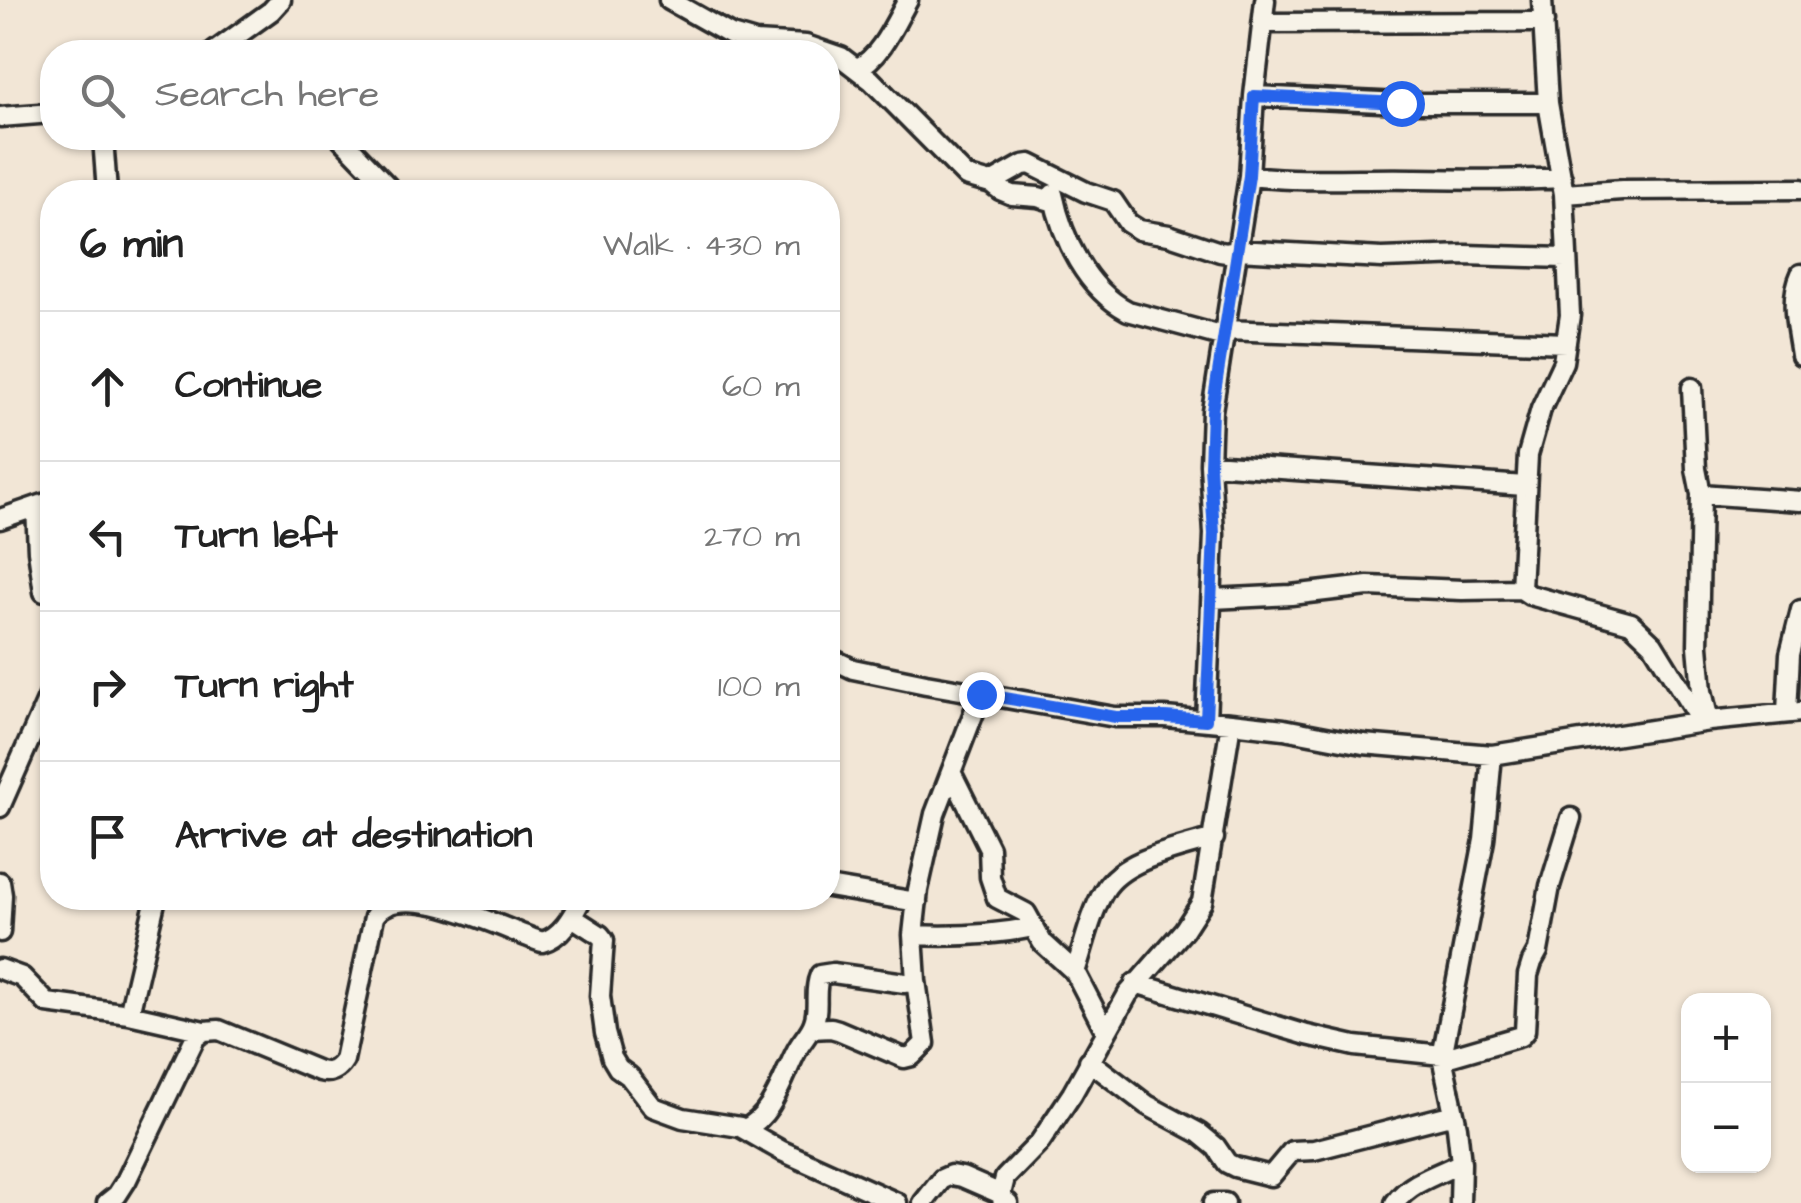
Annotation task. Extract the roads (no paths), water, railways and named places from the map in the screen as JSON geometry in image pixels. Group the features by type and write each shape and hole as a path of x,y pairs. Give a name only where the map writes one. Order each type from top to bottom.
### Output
{"street":[{"path":"231,40 282,0"},
{"path":"669,0 731,35 749,40"},
{"path":"857,68 875,56 908,0"},
{"path":"1206,720 1214,534 1212,411 1249,176 1265,0"},
{"path":"1521,589 1528,455 1541,409 1563,362 1570,315 1563,186 1548,103 1542,0"},
{"path":"1263,23 1544,22"},
{"path":"840,57 902,110 959,171 992,182 1012,195 1055,202"},
{"path":"1254,96 1401,103 1548,103"},
{"path":"0,117 40,114"},
{"path":"104,150 106,180"},
{"path":"353,150 381,180"},
{"path":"992,182 1026,164 1113,201 1128,223 1138,230 1220,252 1382,258 1565,258"},
{"path":"1049,174 1072,250 1084,270 1128,312 1225,334 1566,343"},
{"path":"1249,176 1294,181 1412,179 1622,190 1801,189"},
{"path":"1801,274 1794,303 1801,354"},
{"path":"1692,388 1700,494 1698,646 1705,721"},
{"path":"1210,464 1526,486"},
{"path":"1700,494 1801,501"},
{"path":"0,520 40,505"},
{"path":"40,535 40,565"},
{"path":"1212,599 1368,586 1521,589 1530,595 1631,623 1653,644 1705,721"},
{"path":"840,663 853,669 1116,717 1206,720 1362,744 1492,755 1705,721 1794,712 1790,654 1801,610"},
{"path":"811,1029 838,1030 908,1058 924,1046 913,935 917,902 935,814 981,694"},
{"path":"0,807 40,716"},
{"path":"923,1203 950,1174 1003,1200 1007,1175 1040,1142 1072,1094 1135,983 1198,910 1214,838 1231,723"},
{"path":"1460,1203 1461,1163 1442,1057 1484,840 1492,755"},
{"path":"951,772 989,848 990,877 997,898 1026,913 1048,950 1075,972 1106,1032"},
{"path":"1135,983 1355,1046 1442,1057 1521,1036 1528,976 1538,951 1550,886 1571,818"},
{"path":"1075,972 1102,894 1110,882 1150,857 1214,838"},
{"path":"0,882 0,932"},
{"path":"840,890 917,902"},
{"path":"129,1014 153,910"},
{"path":"0,970 22,977 47,1003 129,1014 204,1031 218,1030 319,1072 329,1072 344,1060 368,941 379,910"},
{"path":"455,910 542,942 554,938 576,910"},
{"path":"572,917 604,940 600,996 612,1058 650,1104 683,1118 744,1128 782,1151 897,1203"},
{"path":"913,935 950,936 1034,927"},
{"path":"744,1128 755,1124 767,1110 811,1029 820,975 916,981"},
{"path":"108,1203 126,1181 196,1038 204,1031"},
{"path":"1089,1061 1147,1105 1199,1133 1227,1163 1270,1176 1292,1151 1314,1150 1454,1114"},
{"path":"1395,1203 1411,1186 1461,1163"},
{"path":"1213,1203 1225,1203"}]}
